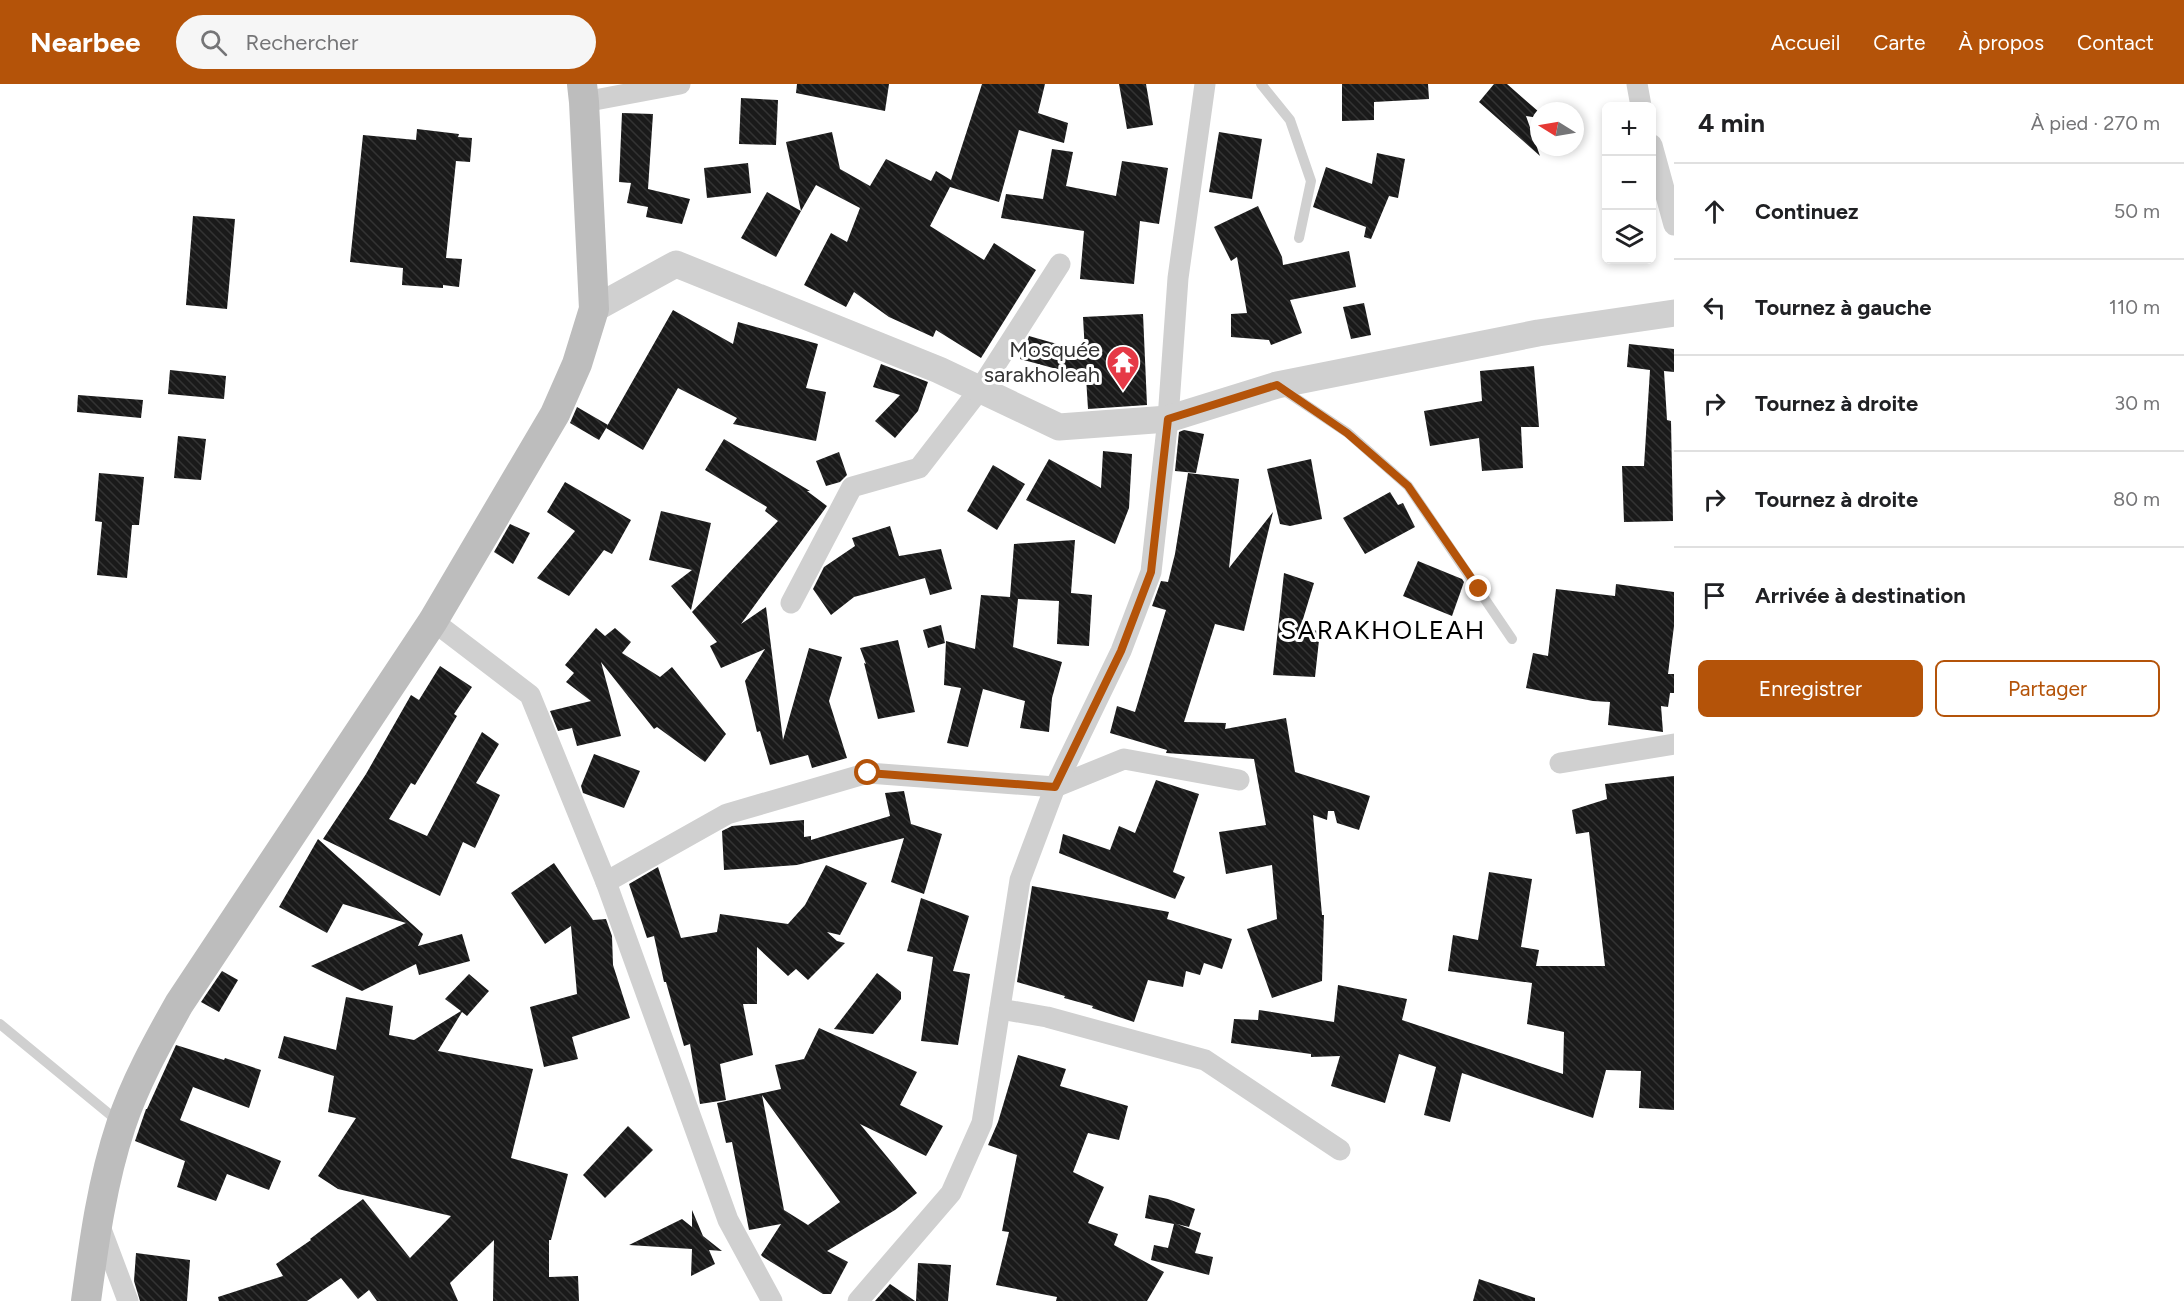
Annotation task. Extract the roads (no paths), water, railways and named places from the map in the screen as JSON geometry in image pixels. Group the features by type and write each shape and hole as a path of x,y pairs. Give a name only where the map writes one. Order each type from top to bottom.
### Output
{"main road":[{"path":"86,1301 97,1221 121,1124 151,1055 179,1004 433,621 555,414 577,364 594,309 583,93"}],"street":[{"path":"583,93 680,84"},
{"path":"858,1301 951,1193 982,1123 1020,880 1055,787 1121,651 1151,572 1168,419 1179,278 1205,84"},
{"path":"1637,84 1640,102"},
{"path":"1655,156 1674,225"},
{"path":"594,309 676,264 939,370 1059,427 1168,419 1277,385 1538,333 1674,313"},
{"path":"791,603 852,487 919,468 980,389 1060,264"},
{"path":"433,621 530,695 606,882 728,1220 772,1301"},
{"path":"1560,763 1674,744"},
{"path":"606,882 727,814 868,773 1055,787 1124,759 1239,780"},
{"path":"1000,1009 1047,1017 1205,1060 1340,1150"},
{"path":"97,1221 128,1301"}],"lane":[{"path":"1261,84 1290,120 1311,181 1299,238"},
{"path":"1277,385 1347,433 1408,486 1512,639"},
{"path":"0,1024 121,1124"}],"place":[{"name":"Mosquée sarakholeah","path":"1123,391"}],"district":[{"name":"SARAKHOLEAH","path":"1383,630"}]}
